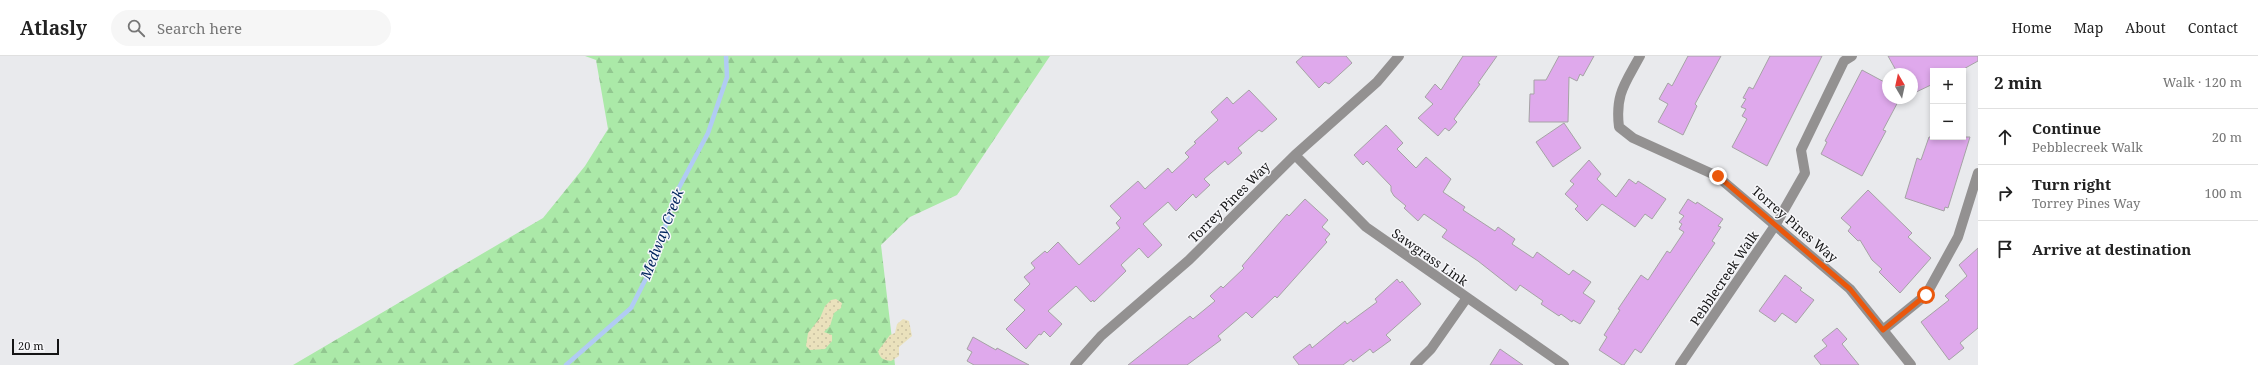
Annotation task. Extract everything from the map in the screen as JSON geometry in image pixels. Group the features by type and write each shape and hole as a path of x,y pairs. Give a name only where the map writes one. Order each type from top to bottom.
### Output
{"street":[{"name":"Torrey Pines Way","path":"1075,365 1102,336 1189,260 1295,155 1377,82 1399,56"},
{"name":"Torrey Pines Way","path":"1640,56 1621,90 1617,108 1619,127 1634,138 1718,176 1776,224 1850,289 1911,365"},
{"name":"Pebblecreek Walk","path":"1680,365 1776,224 1805,173 1801,150 1844,61 1852,56"},
{"name":"Sawgrass Link","path":"1295,155 1366,227 1466,299 1564,365"},
{"path":"1883,330 1926,295 1958,237 1978,174"},
{"path":"1415,365 1431,349 1466,299"}],"green space":[{"path":"585,56 1050,56 957,195 910,217 881,245 895,365 293,365 543,218 585,166 608,129 596,60"}],"sand":[{"path":"836,299 842,303 841,308 834,313 830,326 824,332 832,335 832,341 825,349 810,350 806,346 808,333 820,318 825,306 831,300"},
{"path":"903,319 909,321 912,336 899,347 899,356 891,361 884,360 878,351 890,335 895,333 897,324"}],"building":[{"path":"1303,56 1346,56 1352,63 1329,84 1325,82 1319,88 1296,62"},
{"path":"1463,56 1497,56 1478,83 1480,84 1454,119 1457,122 1449,131 1445,128 1438,136 1418,118 1433,104 1425,97 1435,84 1441,90"},
{"path":"1559,56 1594,56 1583,76 1580,74 1577,81 1569,77 1568,122 1529,122 1530,94 1534,94 1534,80 1546,80"},
{"path":"1688,56 1721,56 1695,104 1697,106 1683,135 1658,122 1668,104 1659,99 1668,83 1672,86"},
{"path":"1770,56 1822,56 1767,166 1732,147 1747,119 1742,116 1746,109 1741,107 1746,99 1743,98 1749,87 1753,89"},
{"path":"1888,56 1978,56 1978,61 1965,68 1930,68 1930,85 1918,91 1918,68 1895,68"},
{"path":"1862,70 1882,81 1882,104 1897,104 1883,130 1886,131 1862,176 1821,154 1827,142 1825,141"},
{"path":"1249,90 1277,119 1262,132 1259,130 1238,148 1242,153 1228,165 1225,161 1204,179 1210,185 1196,198 1193,194 1176,211 1168,202 1143,224 1162,245 1148,258 1139,248 1121,265 1126,271 1094,302 1093,300 1091,302 1076,286 1048,311 1062,324 1050,337 1044,331 1041,335 1039,334 1026,349 1006,329 1025,310 1014,300 1030,284 1024,277 1035,268 1031,263 1045,251 1047,253 1058,242 1079,265 1120,228 1116,223 1121,218 1110,206 1138,181 1145,189 1168,168 1172,173 1189,157 1185,153 1196,143 1194,142 1218,120 1211,112 1227,97 1233,104"},
{"path":"1564,123 1581,148 1553,167 1536,142"},
{"path":"1386,125 1403,143 1397,149 1416,168 1426,157 1451,179 1443,192 1465,207 1463,210 1495,231 1498,227 1515,239 1512,244 1533,258 1537,252 1569,275 1573,270 1591,282 1583,293 1595,301 1580,324 1573,320 1572,322 1561,314 1559,316 1541,304 1543,301 1520,285 1516,291 1478,261 1442,237 1447,230 1424,214 1418,221 1404,208 1406,206 1394,196 1391,191 1391,186 1367,161 1363,165 1354,155"},
{"path":"1929,137 1930,140 1966,140 1966,137 1970,137 1948,208 1945,207 1944,211 1905,198 1917,158 1921,160"},
{"path":"1589,160 1601,174 1597,179 1616,197 1629,179 1636,184 1638,181 1666,199 1652,219 1645,214 1635,227 1602,204 1587,221 1575,209 1578,206 1565,194 1574,184 1570,181"},
{"path":"1868,190 1912,233 1908,237 1931,258 1900,293 1879,272 1882,269 1872,260 1860,240 1858,241 1848,231 1851,227 1841,218"},
{"path":"1305,199 1328,220 1322,227 1330,234 1325,240 1327,242 1277,298 1275,296 1252,318 1246,312 1218,336 1221,340 1187,365 1128,365 1190,316 1193,319 1215,301 1210,296 1221,286 1223,288 1244,268 1242,266 1287,214 1289,216"},
{"path":"1688,199 1696,204 1697,202 1723,219 1718,226 1721,227 1712,241 1715,243 1641,353 1635,349 1624,365 1622,365 1599,350 1607,337 1604,335 1620,310 1618,309 1641,275 1648,280 1667,251 1670,253 1684,232 1679,229 1682,224 1679,222 1684,216 1679,213"},
{"path":"1978,248 1978,328 1960,343 1964,348 1949,360 1921,322 1949,300 1945,296 1967,276 1959,265"},
{"path":"1785,275 1802,288 1800,290 1814,300 1796,323 1782,313 1775,322 1759,311"},
{"path":"1397,279 1400,283 1402,281 1421,304 1386,335 1391,340 1373,353 1370,349 1353,362 1351,359 1343,365 1299,365 1293,357 1310,344 1312,348 1345,321 1347,324 1377,302 1375,299"},
{"path":"1837,328 1847,339 1842,344 1859,365 1821,365 1814,356 1827,346 1822,340"},
{"path":"973,337 996,350 997,348 1029,365 974,365 967,361 972,352 967,349"},
{"path":"1500,349 1523,365 1490,365"}],"waterway":[{"name":"Medway Creek","path":"566,365 631,308 655,261 674,197 708,133 727,77 726,56"}],"route":[{"path":"1718,176 1776,224 1850,289 1883,330 1926,295"}]}
